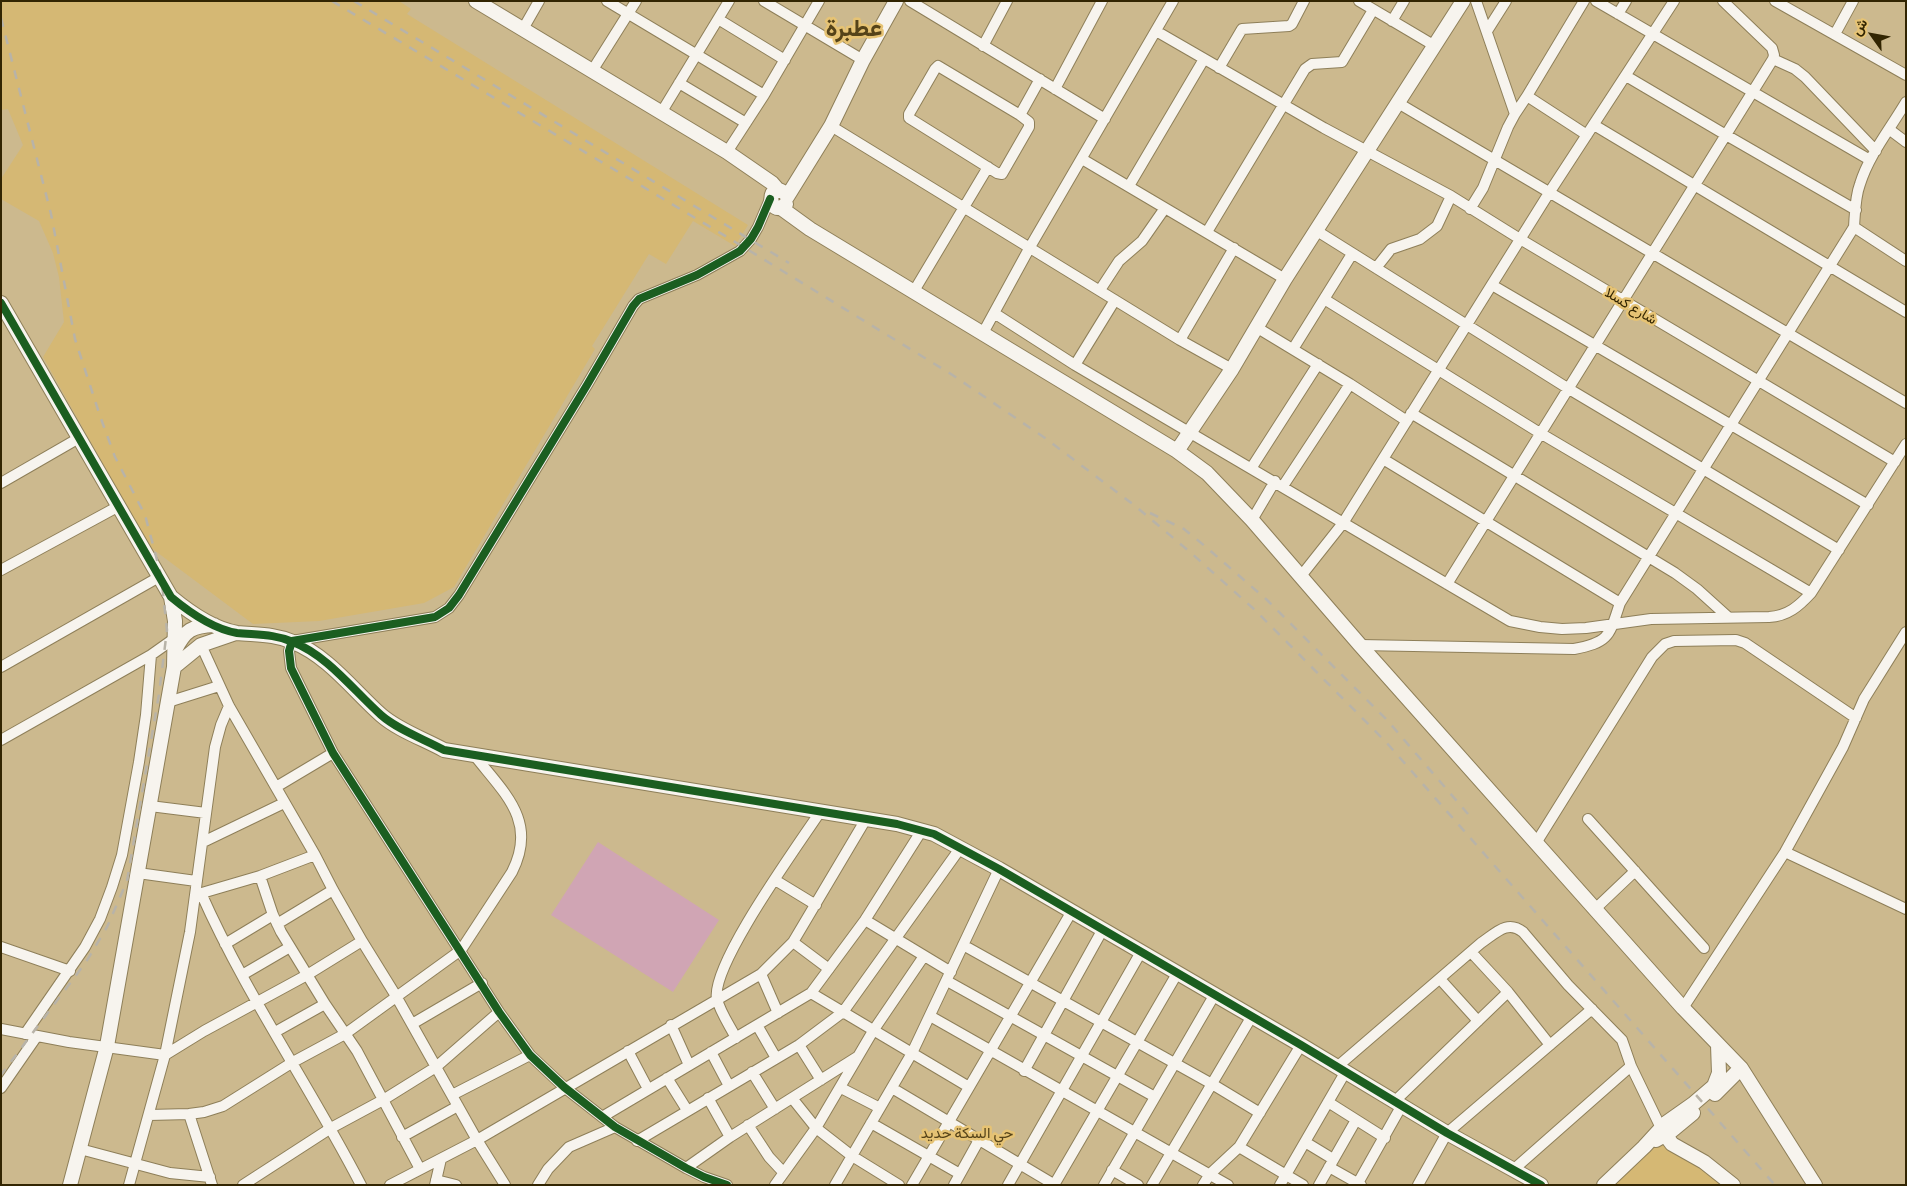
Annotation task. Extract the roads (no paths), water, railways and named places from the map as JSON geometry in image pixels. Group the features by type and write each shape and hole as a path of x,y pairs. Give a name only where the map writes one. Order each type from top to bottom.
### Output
{"main road":[{"path":"476,1 727,152 754,172 797,220 1177,451 1207,473 1252,520 1360,645 1683,1008 1734,1059 1815,1185"},
{"path":"1177,451 1232,369 1286,279 1463,1"},
{"path":"779,199 803,171 831,126 893,2"},
{"path":"1,303 171,596 198,618 236,633 278,636 305,647 324,661 382,716 444,750 897,824 922,830 961,847 1301,1044 1448,1133 1541,1185"},
{"path":"70,1185 107,1046 168,702 174,667 175,644 175,621 171,596"},
{"path":"175,644 193,628 215,625"},
{"path":"174,667 201,645 236,633"},
{"path":"1663,1132 1714,1086 1719,1073 1718,1045"},
{"path":"1604,1185 1644,1147 1703,1104 1741,1068"},
{"path":"1663,1132 1672,1144 1704,1162 1732,1185"}],"street":[{"path":"523,29 539,1"},
{"path":"607,1 764,95"},
{"path":"592,71 636,1"},
{"path":"662,112 729,1"},
{"path":"727,152 764,95 819,1"},
{"path":"910,1 1105,119"},
{"path":"983,46 1007,1"},
{"path":"1055,89 1102,1"},
{"path":"982,333 1174,1"},
{"path":"1220,68 1242,29 1289,26 1292,24 1304,1"},
{"path":"1359,1 1435,46"},
{"path":"1392,21 1404,1"},
{"path":"1476,1 1515,114"},
{"path":"1487,31 1506,1"},
{"path":"1470,209 1483,188 1515,114 1584,1"},
{"path":"1596,1 1870,160"},
{"path":"1618,14 1626,1"},
{"path":"1301,576 1343,523 1549,193 1674,1"},
{"path":"1447,584 1773,59 1772,48 1722,1"},
{"path":"1775,1 1906,75"},
{"path":"1835,34 1853,1"},
{"path":"770,3 804,26 863,60"},
{"path":"1207,232 1308,66 1342,62 1373,10"},
{"path":"718,19 785,60"},
{"name":"شارع كسلا","path":"1156,31 1284,105 1451,196 1520,240 1895,462"},
{"path":"1129,186 1204,59"},
{"path":"1773,59 1795,68 1806,76 1876,151"},
{"path":"940,67 1027,119 1030,124 1004,172 1000,174 988,167 909,118 909,114 935,68 940,67"},
{"path":"1626,76 1726,136 1856,210"},
{"path":"1020,115 1040,79"},
{"path":"679,83 746,123"},
{"path":"1527,96 1587,135"},
{"path":"1360,645 1574,649 1602,642 1612,625 1620,603 1854,227 1859,185 1870,160 1906,102"},
{"path":"1398,103 1906,403"},
{"path":"1594,125 1906,312"},
{"path":"831,126 1180,340 1232,369"},
{"path":"1890,130 1906,142"},
{"path":"1082,159 1286,279"},
{"path":"914,291 988,167"},
{"path":"1376,268 1392,249 1420,239 1437,226 1451,196"},
{"path":"727,1185 703,1181 686,1168 615,1127 564,1087 530,1055 499,1012 333,753 291,668 289,652 292,641 435,617 449,608 459,595 633,306 639,299 698,275 740,251 751,239 779,199"},
{"path":"1100,290 1119,261 1142,241 1165,208"},
{"path":"1854,227 1906,261"},
{"path":"1317,231 1569,388 1839,550"},
{"path":"1180,340 1234,248"},
{"path":"1293,349 1352,254"},
{"path":"1492,285 1868,505"},
{"path":"1075,365 1115,300"},
{"path":"1324,300 1540,433 1811,593"},
{"path":"994,313 1075,365 1515,622 1562,629 1612,625 1651,619 1769,618 1781,616 1796,608 1811,593 1906,444"},
{"path":"1256,327 1350,384 1514,475 1649,557 1697,589 1728,617"},
{"path":"1252,467 1318,364"},
{"path":"1252,520 1350,384"},
{"path":"1,483 79,438"},
{"path":"1383,460 1486,520 1620,603"},
{"path":"1,570 119,506"},
{"path":"1,667 160,577"},
{"path":"1683,1008 1784,852 1843,747 1875,679 1906,632"},
{"path":"1536,843 1652,657 1665,644 1718,640 1745,642 1856,718"},
{"path":"1,740 151,655 175,644"},
{"path":"201,645 229,706 362,941 396,996 477,1140 505,1185"},
{"path":"25,1034 70,971 100,919 122,855 146,715 151,655"},
{"path":"168,702 220,686"},
{"path":"229,706 221,724 215,747 196,881 198,894 224,944 332,1128 361,1185"},
{"path":"276,787 333,753"},
{"path":"149,1116 204,1112 223,1106 293,1062 345,1034 461,950 512,872 518,860 521,841 517,812 510,800 475,756"},
{"path":"203,842 284,803"},
{"path":"150,806 206,813"},
{"path":"736,1038 717,999 722,971 728,956 747,923 820,812"},
{"path":"390,1185 477,1140 564,1087 761,974 793,942 866,819"},
{"path":"1588,820 1704,948"},
{"path":"602,1117 811,993 866,920 922,830"},
{"path":"637,1141 799,1045 843,1012 961,847"},
{"path":"1784,852 1906,909"},
{"path":"198,894 260,876 315,855"},
{"path":"834,1185 912,1053 999,869"},
{"path":"1595,909 1635,871"},
{"path":"138,873 196,881"},
{"path":"260,876 275,919 290,947 357,1051 420,1169"},
{"path":"775,880 816,905"},
{"path":"224,944 333,890"},
{"path":"129,1185 165,1054 198,894"},
{"path":"912,1185 1072,911"},
{"path":"866,920 924,956 949,976 1010,1016 1082,1058 1155,1097"},
{"path":"1283,1180 1328,1102 1342,1069 1471,952 1500,930 1510,926 1516,927 1568,985 1622,1040 1631,1066 1663,1132"},
{"path":"1024,1070 1102,929"},
{"path":"1,1029 69,1042 165,1054 307,975 362,941"},
{"path":"793,942 829,970"},
{"path":"964,945 1138,1042 1260,1113"},
{"path":"1,947 70,971"},
{"path":"242,975 290,947"},
{"path":"1008,1185 1063,1092 1141,952"},
{"path":"1471,952 1508,992 1550,1045"},
{"path":"775,1185 816,1128 873,1031 924,956"},
{"path":"892,1088 1054,1185 1178,972"},
{"path":"761,974 778,1013"},
{"path":"1440,979 1478,1021"},
{"path":"412,1024 482,984"},
{"path":"1305,1142 1359,1184 1385,1138 1399,1103 1508,992"},
{"path":"811,993 969,1087"},
{"path":"1104,1185 1215,994"},
{"path":"275,1032 325,1004"},
{"path":"1418,1185 1448,1133 1592,1009"},
{"path":"250,1183 332,1128 383,1100 436,1067 499,1012"},
{"path":"930,1016 1228,1185"},
{"path":"1152,1185 1252,1016"},
{"path":"671,1025 690,1065"},
{"path":"757,1025 776,1058"},
{"path":"1,1088 37,1036"},
{"path":"1203,1185 1210,1174 1238,1147 1301,1044"},
{"path":"799,1045 821,1080"},
{"path":"628,1051 648,1089"},
{"path":"711,1052 729,1086"},
{"path":"452,1095 530,1055"},
{"path":"686,1168 748,1125 858,1056"},
{"path":"1513,1170 1631,1066"},
{"path":"752,1072 775,1109"},
{"path":"667,1078 687,1110"},
{"path":"841,1088 880,1108"},
{"path":"708,1098 730,1137"},
{"path":"792,1098 816,1128 852,1156 899,1185"},
{"path":"1328,1102 1385,1138"},
{"path":"402,1137 458,1106"},
{"path":"80,1149 170,1173 211,1181 189,1114"},
{"path":"1319,1185 1356,1120"},
{"path":"871,1123 960,1174"},
{"path":"748,1125 769,1157 783,1172"},
{"path":"538,1185 548,1169 569,1147 615,1127"},
{"path":"954,1185 979,1140"},
{"path":"1238,1147 1283,1180 1303,1185"},
{"path":"440,1159 435,1182 456,1185"},
{"path":"1112,1170 1138,1185"}],"railway":[{"path":"332,1 732,240 951,374 1045,438 1134,505 1255,610 1386,742 1775,1185"},
{"path":"354,1 789,263"},
{"path":"1,18 51,214 75,339 115,457 145,515 161,575 167,630 159,694 127,881 107,927 86,962 1,1075"},
{"path":"1150,513 1184,529 1267,600 1387,720 1468,814"}],"district":[{"name":"عطبرة","path":"854,28"},
{"name":"حي السكة حديد","path":"967,1133"}]}
